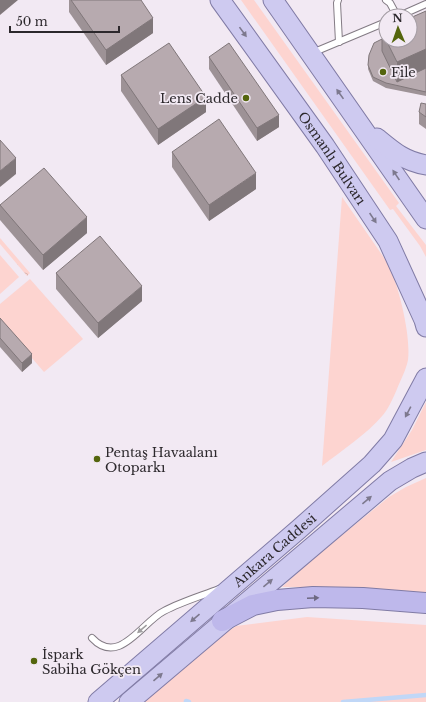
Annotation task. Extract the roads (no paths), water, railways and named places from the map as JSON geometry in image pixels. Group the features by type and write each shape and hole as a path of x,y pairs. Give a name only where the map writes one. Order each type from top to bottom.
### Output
{"highway":[{"path":"222,621 253,605 277,600 313,597 363,598 426,603"}],"main road":[{"name":"Osmanlı Bulvarı","path":"220,0 325,146 388,241 426,327"},
{"path":"273,0 426,219"},
{"path":"362,126 396,153 412,162 426,164"},
{"name":"Ankara Caddesi","path":"98,702 372,464 393,440 426,378"},
{"name":"Ankara Caddesi","path":"129,702 222,621 390,481 412,468 426,462"}],"lane":[{"path":"338,0 339,42"},
{"path":"386,0 393,8"},
{"path":"417,8 426,4"},
{"path":"311,53 378,25"},
{"path":"92,638 103,647 116,648 125,643 163,611 239,581"}],"waterway":[{"path":"343,702 426,695"}],"place":[{"name":"File","path":"383,72"},
{"name":"Lens Cadde","path":"246,98"},
{"name":"Pentaş Havaalanı Otoparkı","path":"97,459"},
{"name":"İspark Sabiha Gökçen","path":"34,661"}]}
